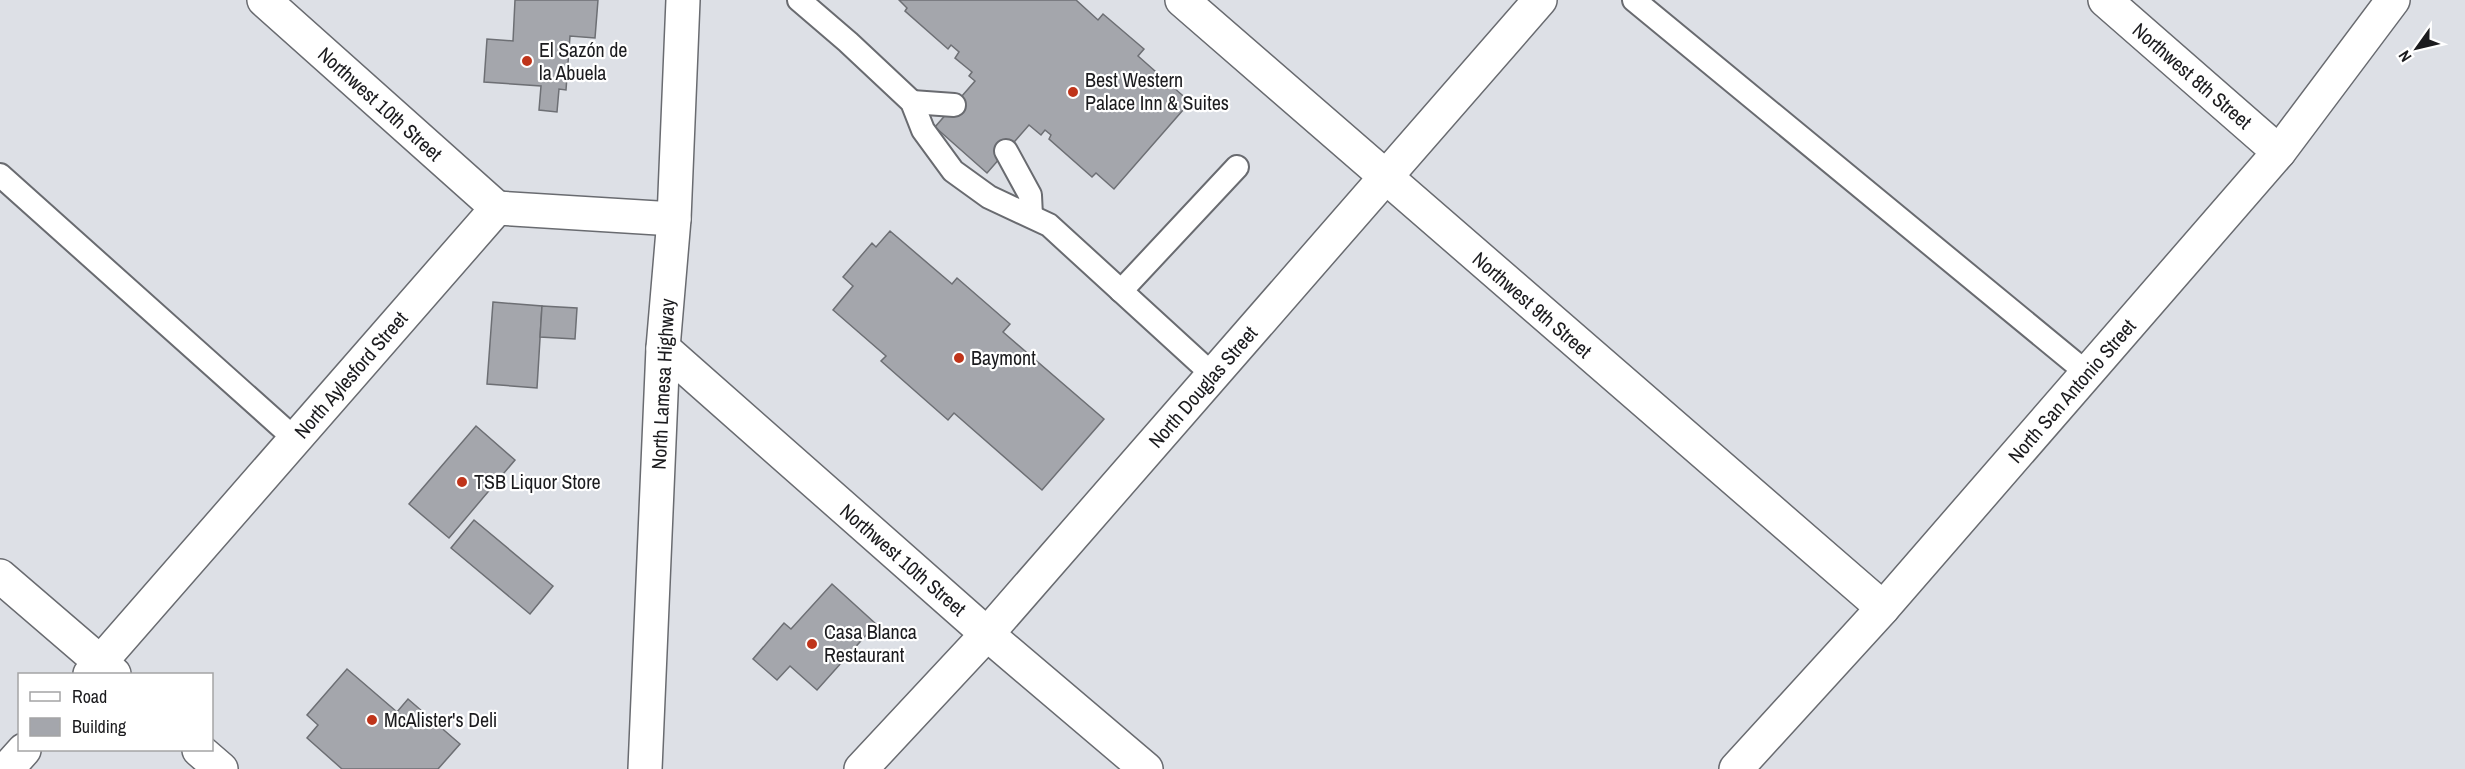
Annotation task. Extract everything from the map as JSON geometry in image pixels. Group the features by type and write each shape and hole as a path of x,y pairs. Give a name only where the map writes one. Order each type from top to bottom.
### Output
{"street":[{"name":"Northwest 10th Street","path":"264,0 497,208"},
{"name":"North Lamesa Highway","path":"645,769 663,348 674,219 683,0"},
{"name":"Northwest 9th Street","path":"1182,0 1883,608"},
{"name":"North Douglas Street","path":"861,769 987,634 1540,0"},
{"name":"Northwest 8th Street","path":"2105,0 2279,152"},
{"name":"North San Antonio Street","path":"1736,769 1883,608 2279,152 2393,0"},
{"path":"497,208 674,219"},
{"name":"North Aylesford Street","path":"101,671 296,439 497,208"},
{"name":"Northwest 10th Street","path":"663,348 987,634 1146,769"},
{"path":"0,576 101,671"},
{"path":"7,769 23,751"},
{"path":"200,751 221,769"}],"lane":[{"path":"799,0 912,102 923,130 953,171 989,197 1049,225 1213,375"},
{"path":"1634,0 2087,373"},
{"path":"912,102 954,105"},
{"path":"1006,151 1030,195 1031,216"},
{"path":"1121,291 1237,166"},
{"path":"0,175 296,439"}],"building":[{"name":"El Sazón de la Abuela","path":"515,0 598,0 595,38 570,36 566,90 559,89 557,112 539,110 541,86 484,82 487,39 513,41"},
{"name":"Best Western Palace Inn & Suites","path":"899,0 1076,0 1098,20 1103,14 1144,49 1138,56 1190,102 1114,189 1096,173 1092,177 1049,139 1051,135 1045,130 1041,135 1029,125 987,173 935,127 975,81 969,76 972,72 955,58 959,52 951,45 948,49 905,11 907,8"},
{"name":"Baymont","path":"890,231 952,284 957,278 1010,324 1003,332 1104,419 1042,490 954,413 948,420 881,361 886,356 833,310 853,286 843,277 872,243 876,247"},
{"path":"493,302 542,306 537,388 487,384"},
{"path":"542,306 577,308 575,339 540,337"},
{"name":"TSB Liquor Store","path":"476,426 515,460 449,538 409,504"},
{"path":"474,520 553,586 530,614 451,548"},
{"name":"Casa Blanca Restaurant","path":"832,584 876,624 817,690 790,666 777,680 753,659 784,623 791,629"},
{"name":"McAlister's Deli","path":"347,669 397,712 408,699 460,744 438,769 342,769 307,738 318,725 307,715"}],"place":[{"name":"El Sazón de la Abuela","path":"527,61"},
{"name":"Best Western Palace Inn & Suites","path":"1073,92"},
{"name":"Baymont","path":"959,358"},
{"name":"TSB Liquor Store","path":"462,482"},
{"name":"Casa Blanca Restaurant","path":"812,644"},
{"name":"McAlister's Deli","path":"372,720"}]}
